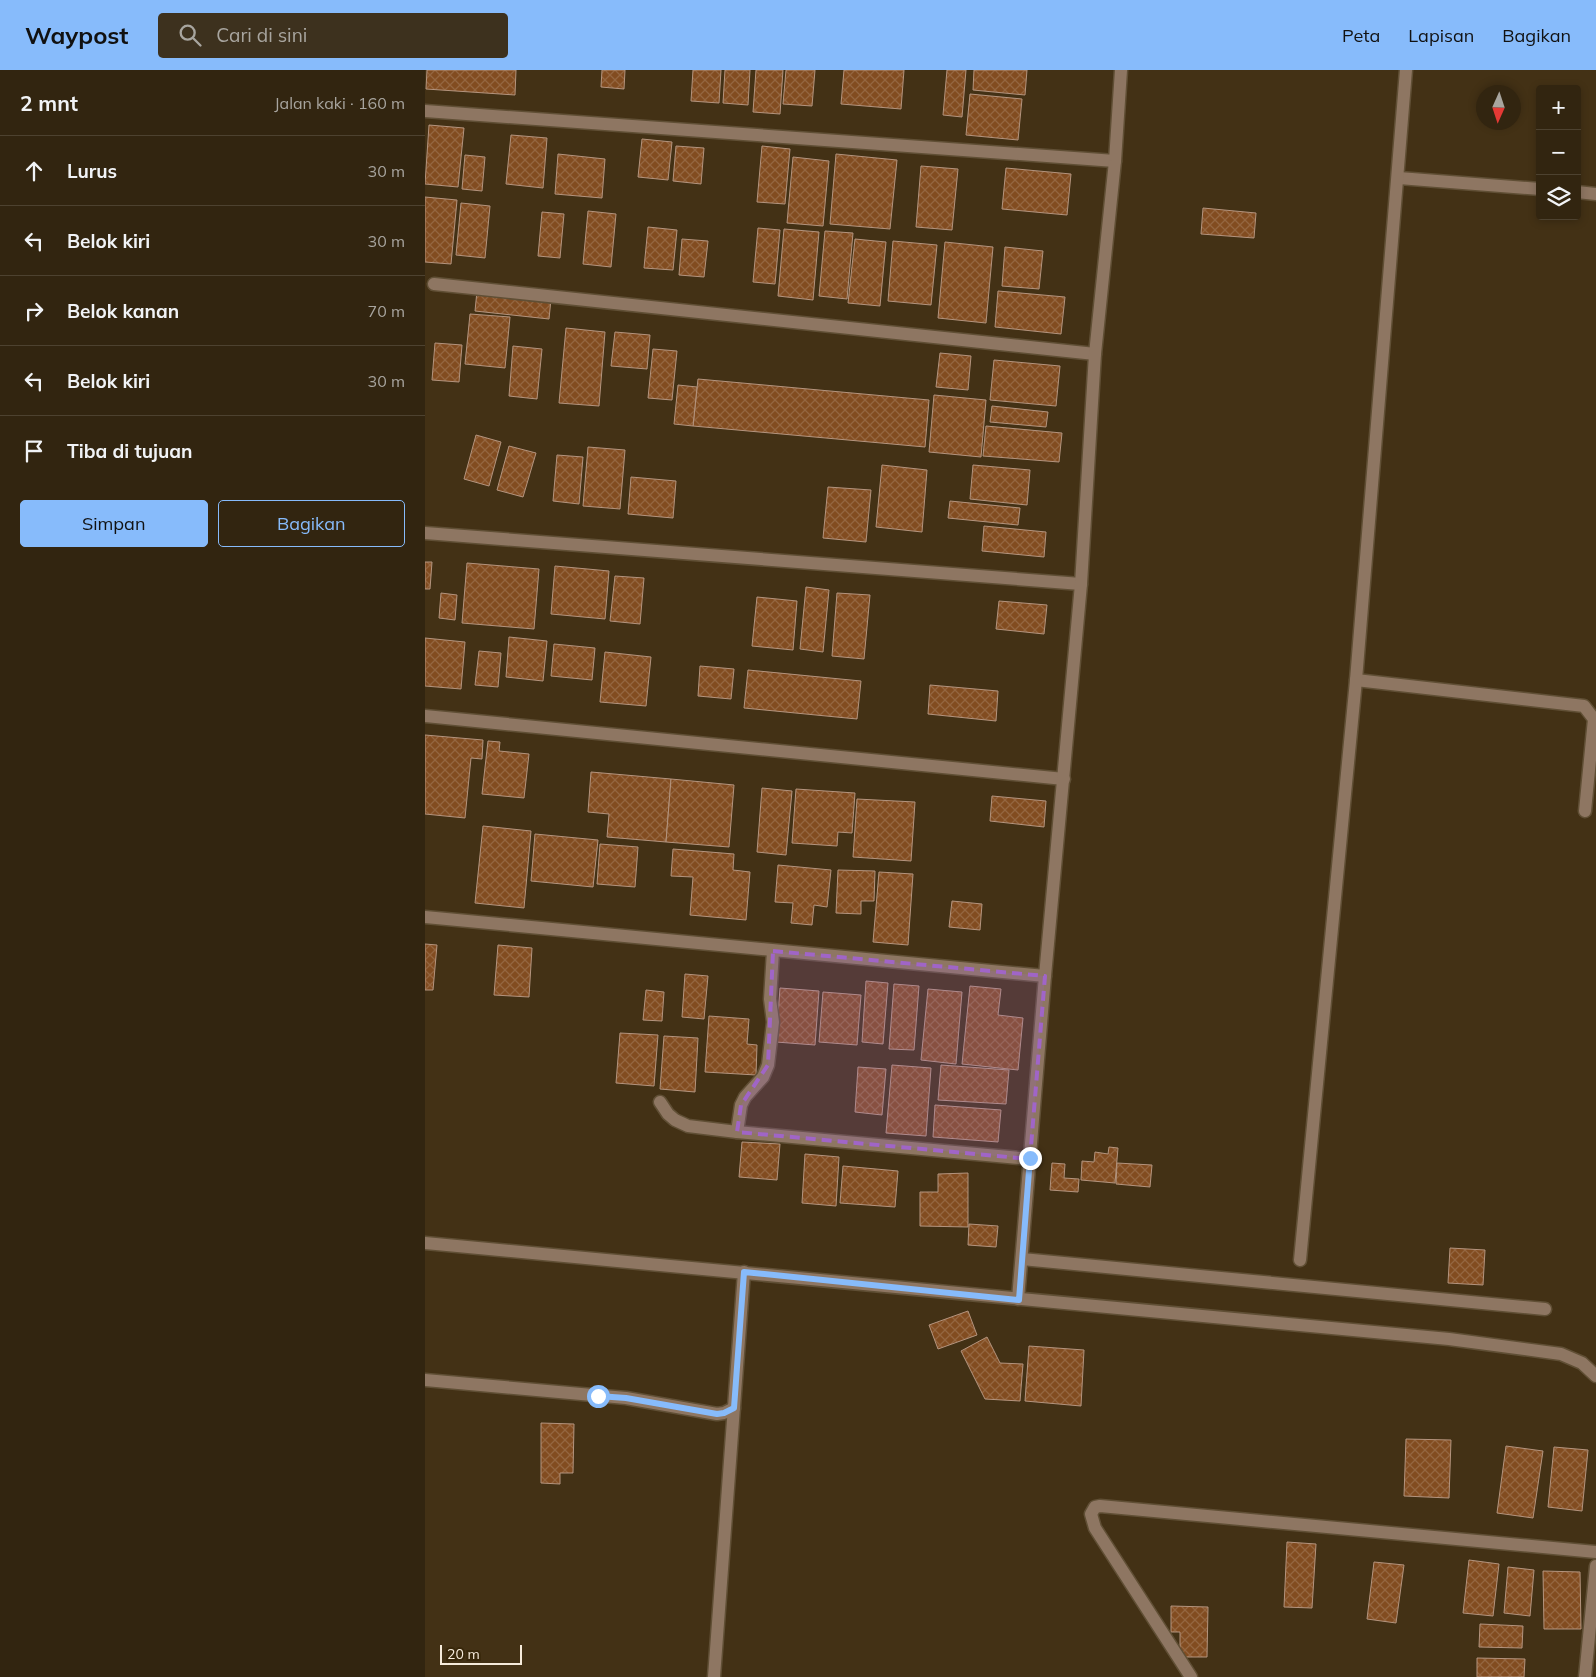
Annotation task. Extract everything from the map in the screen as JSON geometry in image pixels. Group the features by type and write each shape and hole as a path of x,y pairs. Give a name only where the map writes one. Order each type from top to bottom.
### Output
{"street":[{"path":"1019,1300 1045,976 1081,584 1095,354 1115,161 1121,70"},
{"path":"1300,1260 1356,680 1399,178 1406,70"},
{"path":"425,111 1115,161"},
{"path":"1399,178 1536,189"},
{"path":"1581,192 1596,194"},
{"path":"434,284 1095,354"},
{"path":"425,533 1081,584"},
{"path":"1356,680 1584,706 1594,719 1585,811"},
{"path":"425,716 1064,779"},
{"path":"425,917 1045,976"},
{"path":"737,1132 741,1105 745,1097 763,1077 768,1065 773,1022 770,999 773,951"},
{"path":"660,1102 668,1114 675,1120 688,1126 1030,1158"},
{"path":"425,1243 1449,1339 1561,1354 1573,1358 1594,1372"},
{"path":"1022,1259 1545,1309"},
{"path":"714,1677 744,1272"},
{"path":"425,1380 626,1398 717,1414 734,1408"},
{"path":"1191,1677 1095,1528 1091,1514 1095,1507 1596,1552"},
{"path":"1585,1677 1596,1566"}],"highlighted area":[{"path":"773,951 1045,976 1030,1159 737,1132 741,1105 768,1065"}],"building":[{"path":"427,70 516,70 515,95 426,89"},
{"path":"602,70 625,70 624,89 601,87"},
{"path":"693,70 721,70 719,103 691,101"},
{"path":"725,70 750,70 748,105 723,103"},
{"path":"756,70 783,70 780,114 753,112"},
{"path":"786,70 815,70 812,106 783,104"},
{"path":"844,70 904,70 901,109 841,104"},
{"path":"947,70 966,70 962,117 943,115"},
{"path":"974,70 1027,70 1025,95 973,90"},
{"path":"970,94 1022,99 1018,140 966,135"},
{"path":"429,125 464,128 458,187 425,184"},
{"path":"511,135 547,138 543,188 506,184"},
{"path":"642,139 672,142 668,180 638,177"},
{"path":"676,146 704,148 701,184 673,181"},
{"path":"762,146 790,149 785,204 757,202"},
{"path":"558,154 605,159 602,198 555,194"},
{"path":"836,154 897,160 890,229 830,224"},
{"path":"465,155 485,157 482,191 462,189"},
{"path":"793,157 829,161 823,226 787,223"},
{"path":"921,166 958,169 952,230 916,227"},
{"path":"1006,168 1071,174 1067,215 1002,209"},
{"path":"425,197 457,200 451,264 425,262"},
{"path":"461,203 490,206 485,258 456,255"},
{"path":"1203,208 1256,213 1254,238 1201,234"},
{"path":"588,211 616,214 611,267 583,264"},
{"path":"542,212 564,214 560,258 538,256"},
{"path":"648,227 677,230 673,270 644,268"},
{"path":"758,228 780,230 775,284 753,282"},
{"path":"784,229 819,232 813,300 778,296"},
{"path":"825,231 853,233 847,299 819,296"},
{"path":"682,239 708,241 704,277 679,275"},
{"path":"855,239 886,242 880,306 848,303"},
{"path":"893,241 937,245 931,305 888,301"},
{"path":"945,242 993,247 986,323 938,318"},
{"path":"1005,247 1043,251 1039,289 1002,286"},
{"path":"477,291 551,299 549,319 475,311"},
{"path":"998,291 1065,297 1061,334 995,327"},
{"path":"470,314 510,317 505,368 465,364"},
{"path":"566,328 605,332 599,406 559,403"},
{"path":"615,332 650,335 647,369 611,366"},
{"path":"435,343 462,345 459,382 432,380"},
{"path":"513,346 542,349 537,399 509,396"},
{"path":"653,349 677,351 672,400 648,398"},
{"path":"940,353 971,356 968,390 936,387"},
{"path":"994,360 1060,366 1056,406 990,400"},
{"path":"698,379 929,400 925,447 693,426"},
{"path":"678,385 697,387 693,426 674,424"},
{"path":"934,395 986,400 981,457 929,452"},
{"path":"992,406 1048,412 1046,427 990,422"},
{"path":"986,426 1062,433 1059,462 983,456"},
{"path":"476,435 501,442 489,486 464,479"},
{"path":"509,446 536,453 523,497 497,490"},
{"path":"588,447 625,450 620,509 583,506"},
{"path":"557,455 583,457 579,504 553,501"},
{"path":"882,465 927,470 922,532 876,527"},
{"path":"973,465 1030,470 1027,505 970,499"},
{"path":"631,477 676,481 673,518 628,514"},
{"path":"828,487 871,490 866,542 823,538"},
{"path":"950,501 1020,508 1018,525 948,518"},
{"path":"984,526 1046,532 1044,557 982,551"},
{"path":"425,562 432,562 430,589 425,589"},
{"path":"467,563 539,569 534,629 462,623"},
{"path":"555,566 609,571 605,619 551,614"},
{"path":"615,576 644,578 640,624 610,621"},
{"path":"806,587 829,590 823,652 800,649"},
{"path":"441,593 457,595 455,620 439,618"},
{"path":"837,593 870,595 864,659 832,656"},
{"path":"757,597 797,601 793,650 752,646"},
{"path":"999,601 1047,605 1044,634 996,629"},
{"path":"509,637 547,641 543,681 506,677"},
{"path":"425,638 465,642 461,689 425,686"},
{"path":"554,644 595,648 592,680 551,676"},
{"path":"479,651 501,653 498,687 475,685"},
{"path":"605,652 651,657 646,706 600,702"},
{"path":"700,666 734,669 731,699 698,696"},
{"path":"748,670 861,681 857,719 744,708"},
{"path":"930,685 998,691 996,721 928,714"},
{"path":"425,735 483,740 482,759 471,758 465,818 425,814"},
{"path":"488,741 500,742 499,751 529,754 524,798 482,794"},
{"path":"591,772 671,779 666,842 607,837 609,814 588,812"},
{"path":"671,779 734,785 729,847 666,842"},
{"path":"762,788 792,791 786,855 757,852"},
{"path":"796,789 855,793 852,833 838,832 837,846 792,843"},
{"path":"992,796 1046,801 1044,827 990,821"},
{"path":"857,799 915,802 911,861 853,857"},
{"path":"483,826 531,831 524,908 475,903"},
{"path":"535,834 598,840 593,887 531,881"},
{"path":"600,844 638,847 635,887 597,884"},
{"path":"673,849 734,854 733,870 750,872 746,920 690,915 693,877 671,876"},
{"path":"778,865 831,870 827,907 814,905 812,925 791,923 793,903 775,902"},
{"path":"838,870 875,871 874,901 861,901 861,914 836,913"},
{"path":"879,872 913,874 908,945 873,942"},
{"path":"952,901 982,904 980,930 949,927"},
{"path":"425,944 437,945 433,990 425,990"},
{"path":"498,945 532,948 529,997 494,995"},
{"path":"685,974 708,976 704,1019 682,1017"},
{"path":"866,981 888,983 883,1044 862,1042"},
{"path":"894,984 919,986 914,1050 889,1049"},
{"path":"970,986 1001,989 998,1015 1023,1018 1018,1070 962,1064"},
{"path":"780,988 819,991 815,1045 776,1042"},
{"path":"928,989 962,992 956,1064 921,1060"},
{"path":"646,990 664,992 662,1021 643,1020"},
{"path":"823,992 861,995 857,1045 819,1042"},
{"path":"709,1016 749,1019 747,1044 757,1045 756,1075 705,1072"},
{"path":"620,1033 658,1035 654,1086 616,1083"},
{"path":"664,1036 698,1038 695,1092 660,1089"},
{"path":"892,1065 931,1068 926,1136 886,1133"},
{"path":"941,1065 1009,1070 1006,1104 938,1100"},
{"path":"858,1067 886,1069 882,1115 855,1112"},
{"path":"935,1105 1001,1110 998,1142 933,1137"},
{"path":"742,1142 780,1144 777,1180 739,1177"},
{"path":"1109,1147 1118,1148 1115,1183 1081,1180 1082,1161 1094,1162 1095,1152 1108,1154"},
{"path":"805,1154 839,1157 836,1206 802,1203"},
{"path":"1052,1163 1065,1164 1064,1178 1079,1179 1078,1192 1050,1190"},
{"path":"1117,1163 1152,1165 1150,1187 1116,1184"},
{"path":"843,1166 898,1171 895,1207 840,1203"},
{"path":"968,1173 968,1227 920,1226 920,1192 938,1192 938,1174"},
{"path":"969,1224 998,1226 996,1247 968,1245"},
{"path":"1450,1248 1485,1250 1483,1285 1448,1283"},
{"path":"968,1311 977,1335 938,1349 929,1325"},
{"path":"987,1337 1000,1363 1023,1364 1020,1401 985,1399 961,1351"},
{"path":"1029,1346 1084,1350 1081,1406 1025,1401"},
{"path":"541,1423 574,1424 573,1473 560,1473 560,1484 541,1483"},
{"path":"1406,1439 1451,1440 1449,1498 1404,1496"},
{"path":"1506,1446 1543,1451 1533,1518 1497,1513"},
{"path":"1554,1447 1588,1450 1582,1511 1548,1507"},
{"path":"1287,1542 1316,1544 1312,1608 1284,1607"},
{"path":"1469,1560 1499,1564 1493,1616 1463,1613"},
{"path":"1374,1562 1404,1565 1396,1623 1367,1619"},
{"path":"1508,1567 1534,1570 1530,1616 1504,1613"},
{"path":"1543,1571 1580,1572 1581,1629 1544,1629"},
{"path":"1171,1606 1208,1607 1207,1657 1180,1657 1180,1632 1171,1632"},
{"path":"1480,1624 1523,1626 1522,1648 1479,1647"},
{"path":"1477,1658 1525,1659 1524,1677 1477,1677"}],"route":[{"path":"598,1396 626,1398 717,1414 734,1408 744,1272 1019,1300 1030,1158"}]}
